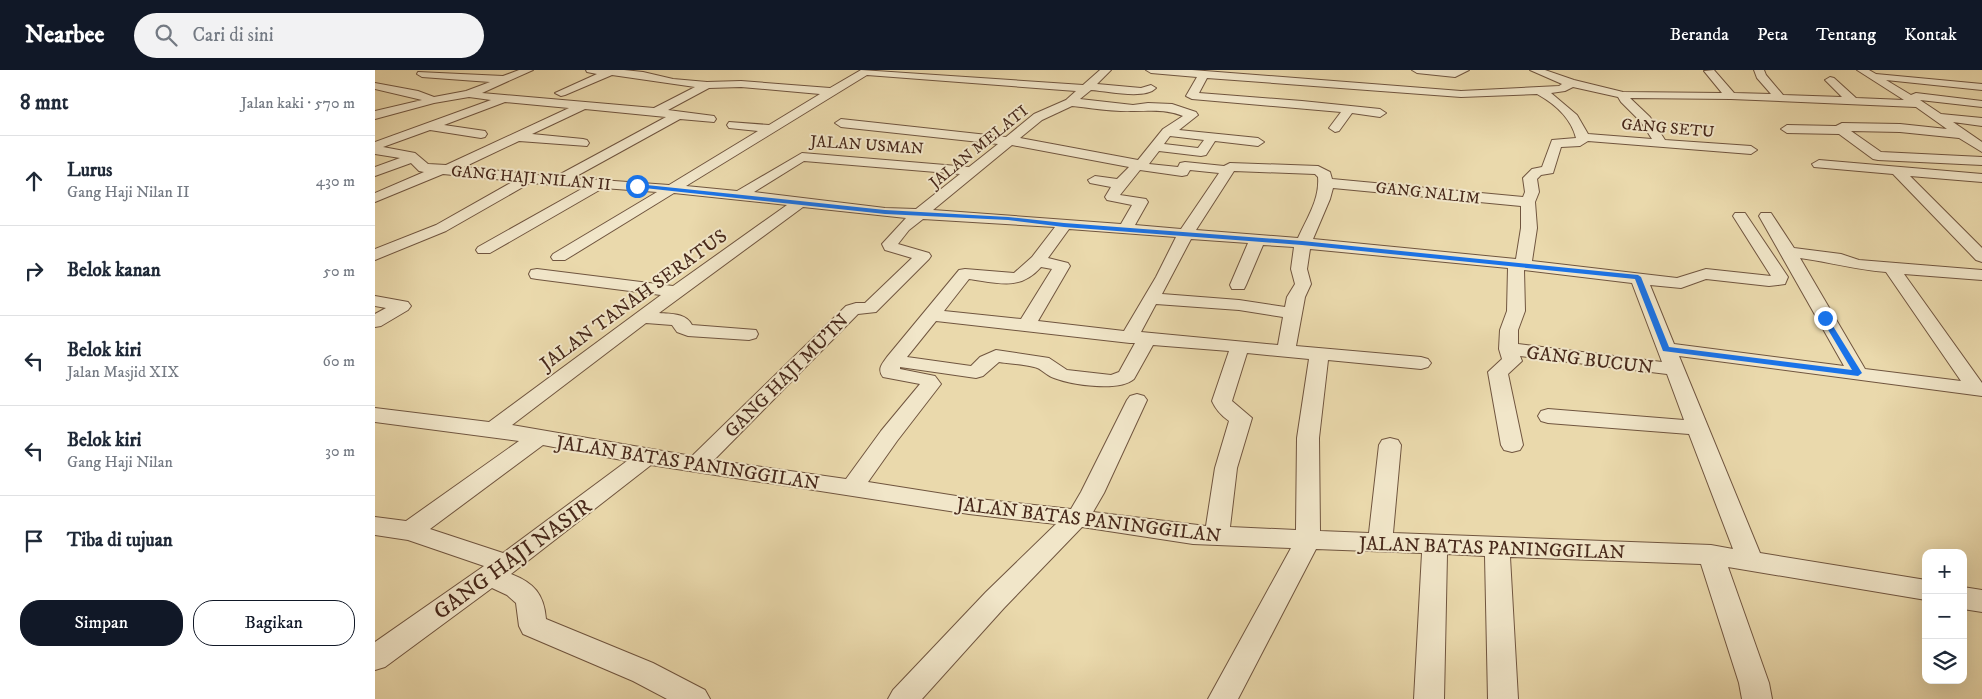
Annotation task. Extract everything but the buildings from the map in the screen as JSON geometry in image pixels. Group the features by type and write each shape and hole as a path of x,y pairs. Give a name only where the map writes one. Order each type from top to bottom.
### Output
{"street":[{"path":"464,77 482,70"},
{"path":"375,115 434,100 469,94 528,70"},
{"path":"591,70 649,76 673,82 707,85 741,84 834,92"},
{"path":"649,76 662,70"},
{"name":"JALAN MELATI","path":"923,256 890,245 904,227 1038,117 1070,102 1106,70"},
{"path":"1151,70 1203,75 1219,73 1293,82 1469,95 1561,89 1571,83"},
{"path":"1293,82 1299,70"},
{"path":"1417,70 1455,74 1464,70"},
{"path":"1535,70 1571,83 1623,96 1731,96 1854,102 1918,100 1982,104"},
{"path":"1759,70 1761,76 1785,99 1811,113"},
{"path":"1862,70 1918,100 1936,117 1982,148"},
{"path":"1898,70 1948,73"},
{"path":"561,93 614,71"},
{"path":"559,257 867,71 1141,92 1151,88"},
{"path":"1709,71 1731,96"},
{"path":"422,74 507,80"},
{"path":"1203,75 1192,96 1302,104 1380,113"},
{"path":"1359,86 1371,75"},
{"path":"1880,76 1982,87"},
{"path":"1830,80 1836,85 1836,88 1854,102"},
{"path":"1302,104 1309,83"},
{"path":"655,112 707,85"},
{"path":"375,86 418,94 434,100"},
{"path":"1512,445 1497,372 1512,361 1509,349 1509,330 1516,311 1519,265 1529,228 1528,202 1533,192 1530,178 1537,172 1547,170 1556,143 1582,141 1583,136 1578,125 1567,111 1539,90"},
{"path":"469,94 710,119"},
{"path":"1623,96 1647,121 1660,142"},
{"path":"375,146 504,99"},
{"path":"1070,102 1133,108 1166,106 1192,115 1167,132 1120,184 1112,197 1120,200 1141,202 1125,229"},
{"path":"375,198 445,170 584,106"},
{"path":"1335,128 1348,110"},
{"path":"392,111 433,124 481,134"},
{"path":"559,181 678,115"},
{"path":"1936,117 1982,122"},
{"path":"841,123 911,132 1010,141 1182,172 1185,166 1227,170"},
{"path":"733,125 772,129"},
{"path":"1842,130 1844,130 1841,127 1900,128 1959,134"},
{"path":"1787,129 1842,130 1878,156 1982,160"},
{"path":"1167,132 1258,142"},
{"name":"GANG SETU","path":"1583,136 1751,150"},
{"path":"517,137 583,144"},
{"path":"1193,167 1212,137"},
{"path":"1155,147 1201,152"},
{"name":"GANG HAJI NILAN II","path":"375,150 413,158 414,162 424,168 528,179 740,196 920,214 1008,218 1064,225 1258,239 1638,277 1677,283 1688,282 1696,276 1706,274 1769,282 1779,280 1780,277 1740,216"},
{"name":"JALAN USMAN","path":"740,196 802,157 973,171"},
{"path":"375,172 413,158"},
{"path":"1819,164 1982,178"},
{"path":"894,361 976,372 987,361 996,356 1042,362 1055,372 1063,374 1116,380 1127,375 1151,298 1164,277 1185,234 1227,170 1234,166 1308,169 1321,172 1328,183 1302,243 1299,275 1303,284 1296,297 1286,350"},
{"path":"1896,170 1982,257"},
{"path":"375,255 441,228 528,179"},
{"path":"1095,180 1120,184"},
{"name":"GANG NALIM","path":"1328,183 1528,202"},
{"path":"484,250 600,184"},
{"name":"JALAN TANAH SERATUS","path":"493,429 642,317 799,203"},
{"path":"1766,216 1790,252 1825,318 1858,373"},
{"path":"852,488 889,436 931,384 928,380 890,373 890,367 894,361 965,274 1015,278 1024,274 1064,225"},
{"path":"1238,284 1258,239"},
{"path":"1790,252 1837,258 1852,264 1892,269 1982,275"},
{"name":"GANG HAJI MU'IN","path":"697,464 852,310 870,308 923,256"},
{"path":"1027,326 1062,267 1059,264 1035,261"},
{"path":"1892,269 1979,390"},
{"path":"537,274 676,292"},
{"path":"1638,277 1695,428 1750,560"},
{"path":"1151,298 1239,305 1293,313"},
{"path":"375,301 402,306 375,322"},
{"path":"932,315 1139,338 1421,363"},
{"path":"642,317 677,320 683,324 683,328 688,330 749,334"},
{"path":"1217,536 1226,468 1232,442 1241,418 1235,416 1232,410 1225,407 1222,401 1240,346"},
{"name":"GANG BUCUN","path":"1509,349 1673,369"},
{"path":"1666,349 1979,390"},
{"path":"1223,699 1308,540 1308,438 1319,353"},
{"path":"903,699 995,600 1077,518 1097,485 1137,400"},
{"name":"JALAN BATAS PANINGGILAN","path":"375,415 493,429 647,457 969,506 1077,518 1193,535 1435,546 1711,555 1922,589"},
{"path":"1547,416 1695,428"},
{"path":"375,430 397,418"},
{"path":"409,531 538,438"},
{"path":"1380,542 1390,445"},
{"name":"GANG HAJI NASIR","path":"375,658 497,570 647,457"},
{"path":"375,526 409,531 497,570 530,599 533,626 643,672 695,699"},
{"path":"1429,699 1435,546"},
{"path":"1497,547 1503,699"},
{"path":"1711,555 1754,683 1757,699"},
{"path":"1967,599 1982,601"}],"route":[{"path":"637,186 885,212 1008,218 1064,225 1302,243 1638,277 1666,349 1858,373 1825,318"}]}
